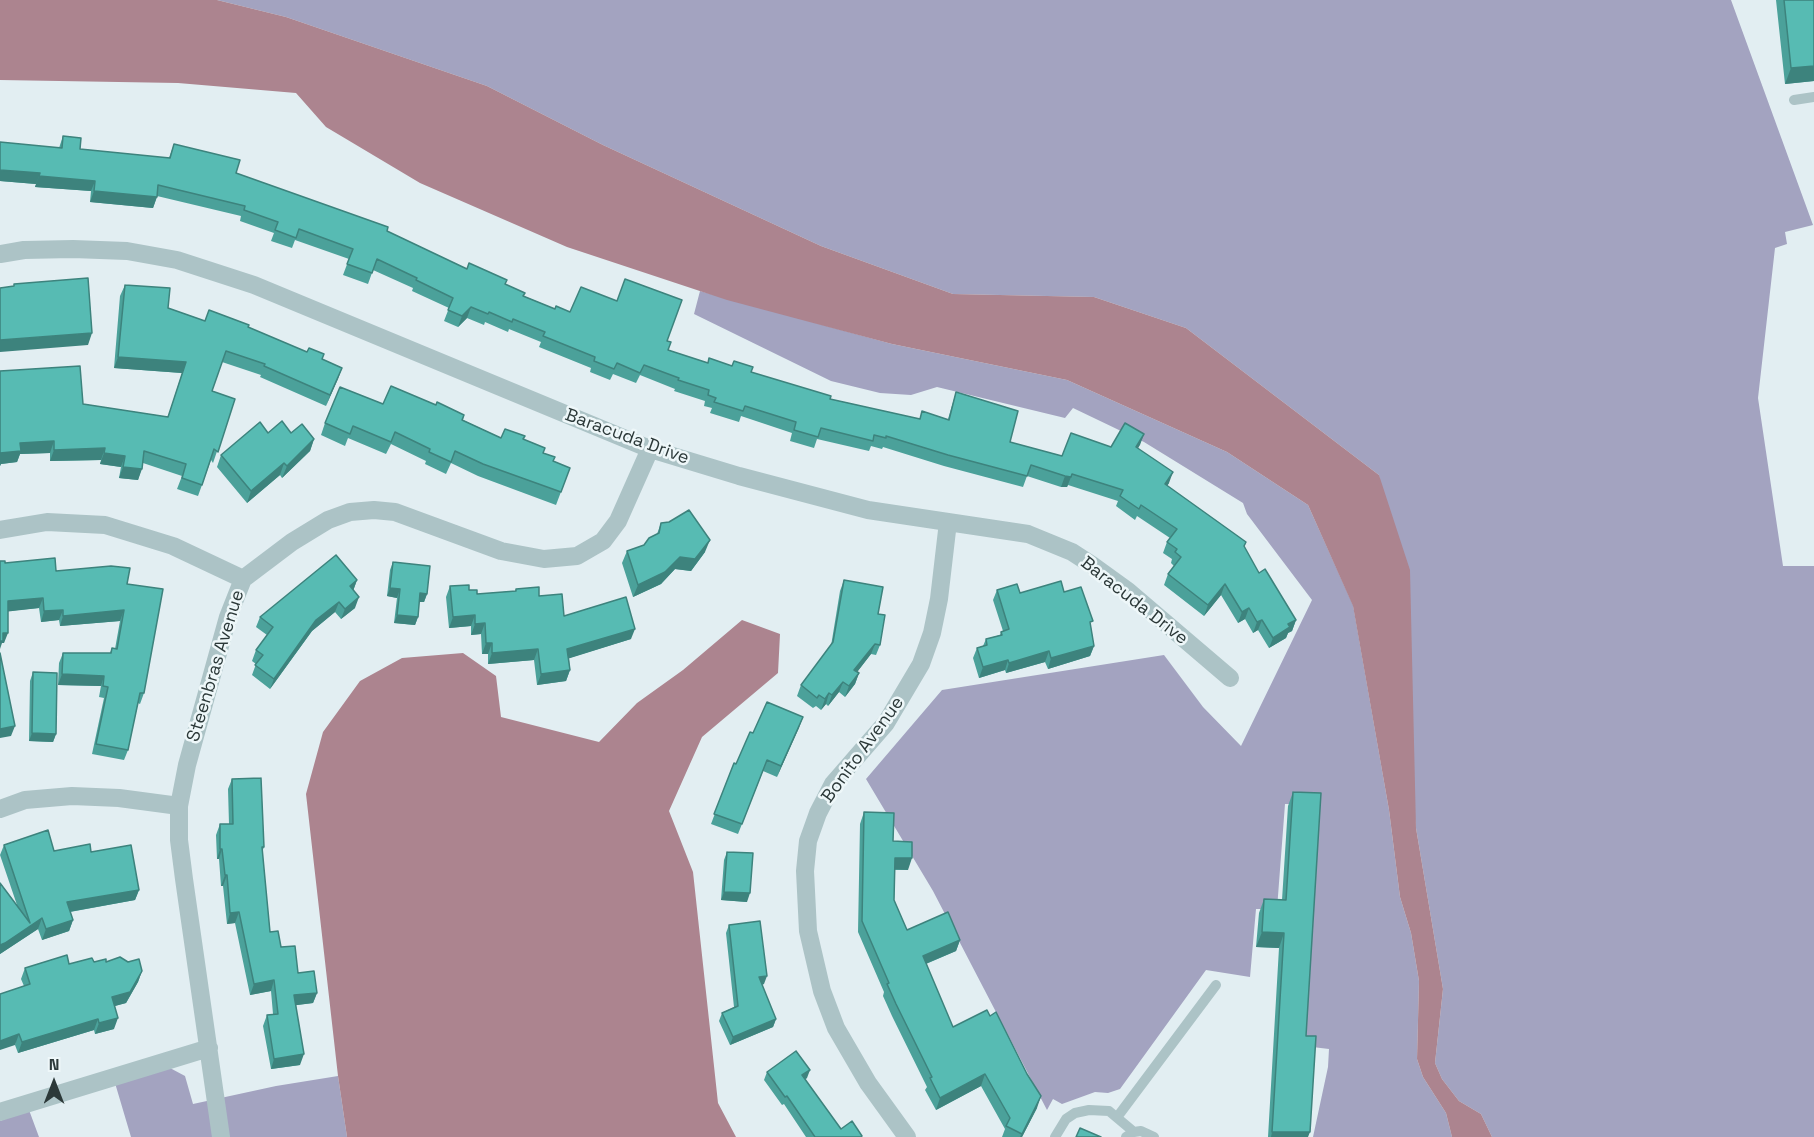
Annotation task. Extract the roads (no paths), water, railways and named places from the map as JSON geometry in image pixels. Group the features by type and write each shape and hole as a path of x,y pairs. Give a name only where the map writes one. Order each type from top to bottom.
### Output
{"street":[{"name":"Baracuda Drive","path":"0,254 24,250 73,249 127,251 177,260 254,285 650,449 868,510 1028,534 1072,552 1128,591 1230,678"},
{"name":"Steenbras Avenue","path":"221,1137 179,840 179,806 187,765 228,617 243,579 292,542 328,520 350,512 374,510 395,512 501,551 544,559 577,556 603,541 618,521 650,449"},
{"path":"0,530 47,522 105,525 173,546 243,579"},
{"name":"Bonito Avenue","path":"907,1137 868,1083 836,1028 822,991 808,931 805,871 808,841 818,813 833,784 886,723 921,664 932,633 939,598 948,522"},
{"path":"0,809 25,800 72,796 119,798 179,806"},
{"path":"0,1112 208,1048"}],"lane":[{"path":"1794,100 1814,97"},
{"path":"1118,1116 1216,985"},
{"path":"1055,1137 1061,1125 1075,1113 1089,1110 1109,1111 1118,1116 1130,1134 1148,1132 1154,1137"}]}
